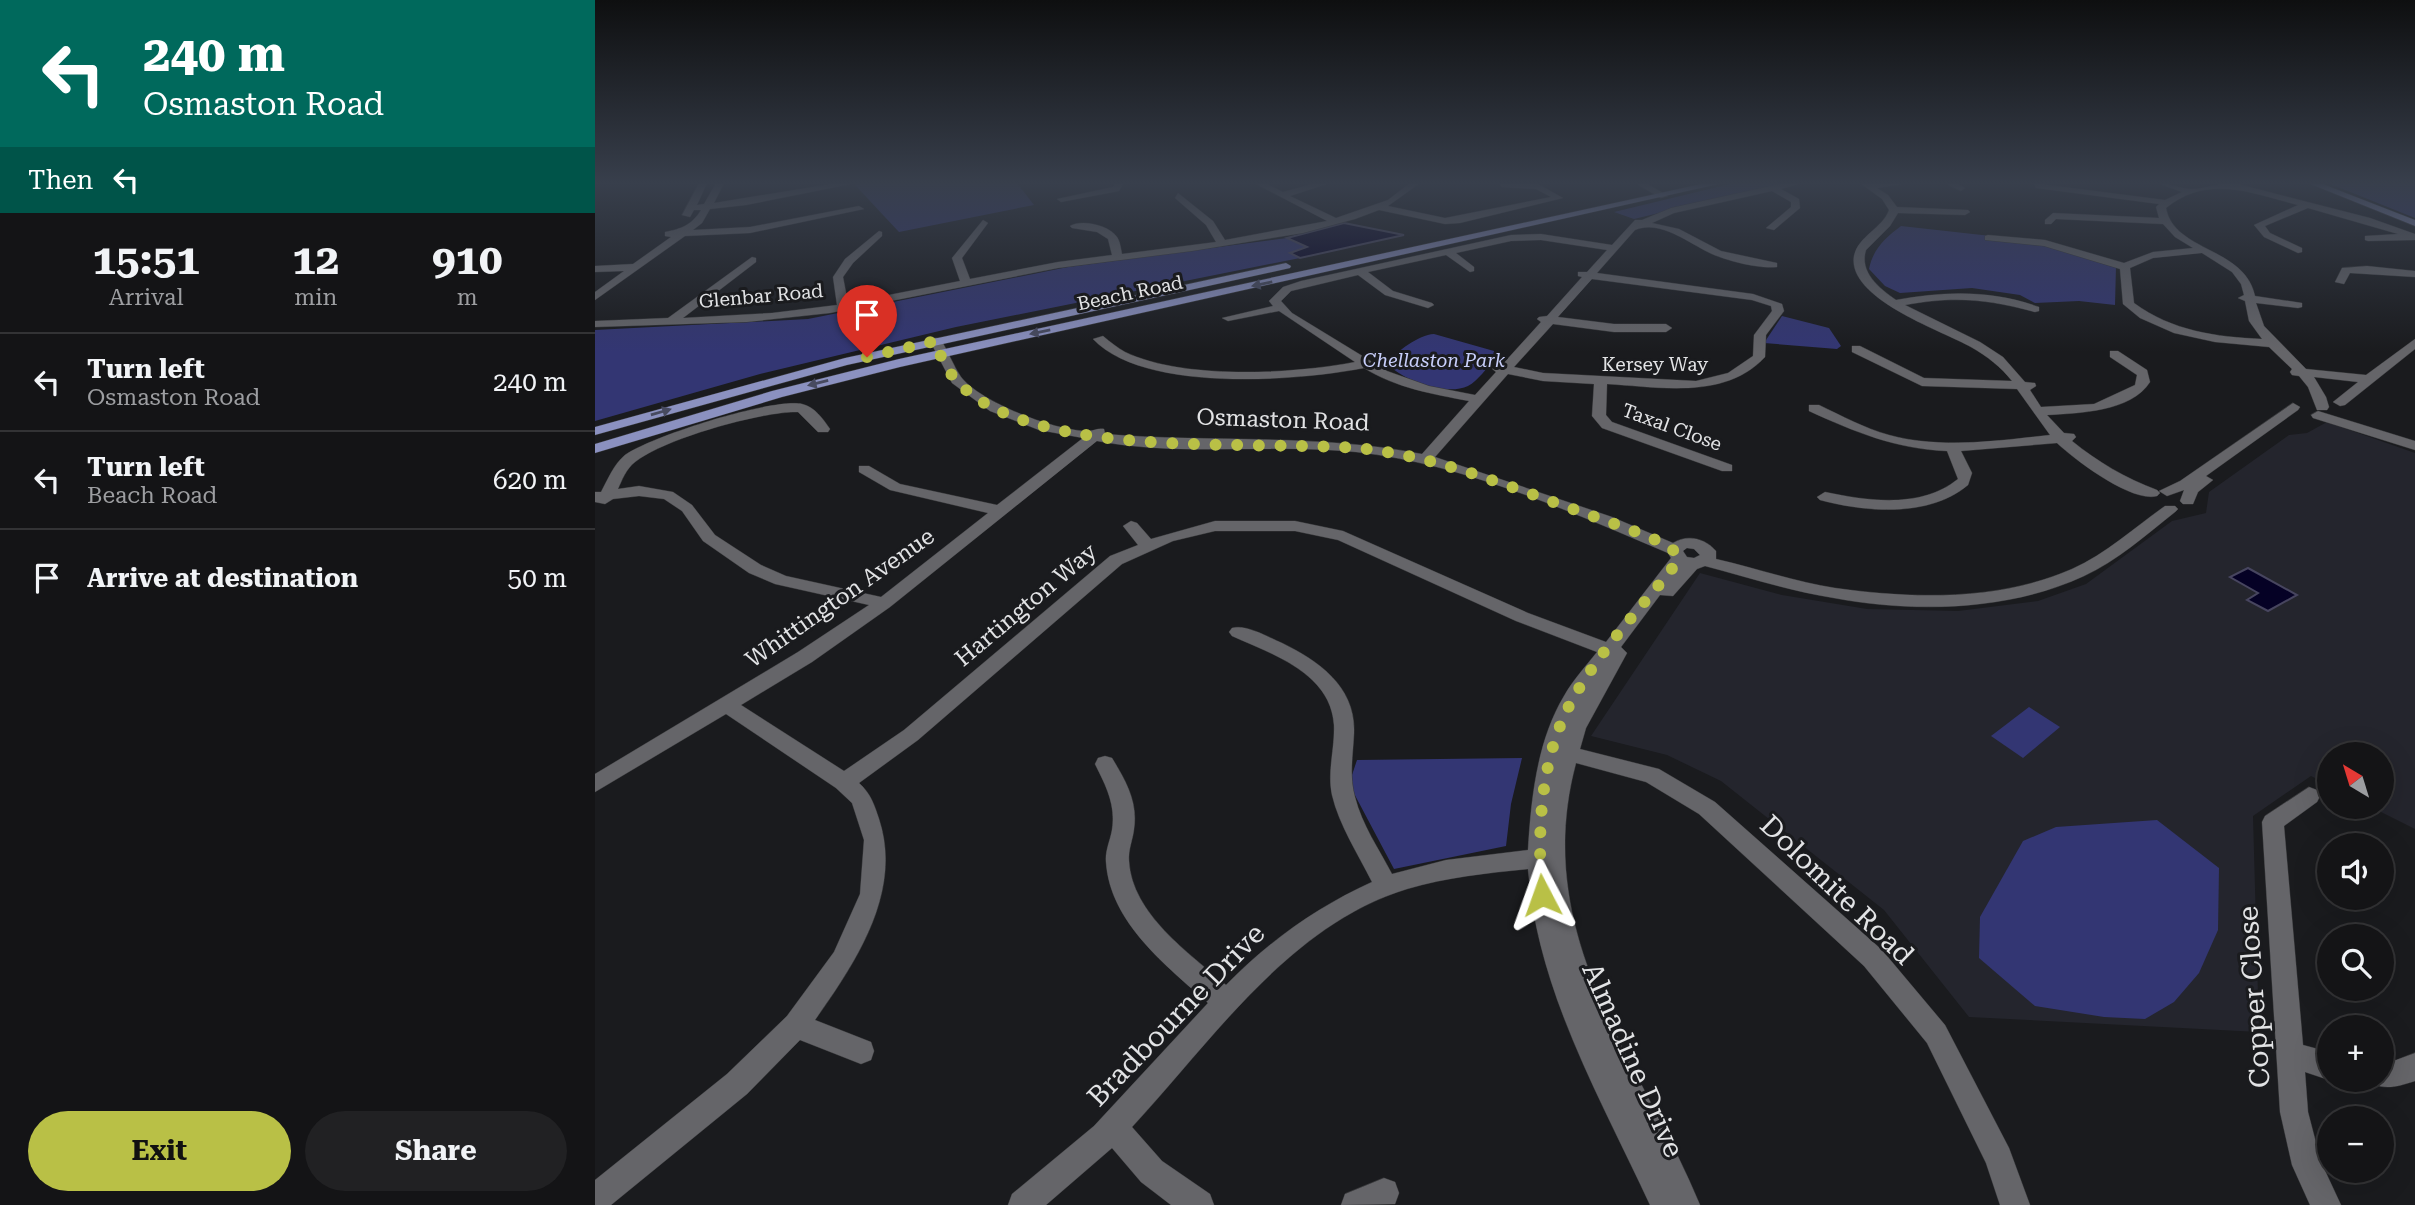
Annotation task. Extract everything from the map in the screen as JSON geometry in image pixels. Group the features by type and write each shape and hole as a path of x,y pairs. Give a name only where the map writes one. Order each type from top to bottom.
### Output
{"main road":[{"name":"Beach Road","path":"595,431 768,382 1427,239"},
{"name":"Beach Road","path":"595,449 944,346"}],"street":[{"path":"595,285 661,239"},
{"path":"595,297 676,239"},
{"path":"843,306 838,277 849,261 874,239"},
{"path":"966,283 957,258 971,239"},
{"path":"1113,239 1118,258"},
{"path":"1220,239 1222,243"},
{"name":"Glenbar Road","path":"595,324 796,314 966,283 1246,239"},
{"path":"1473,399 1407,384 1364,363 1279,308 1275,301 1287,289 1507,239"},
{"path":"1548,239 1610,247"},
{"path":"1423,456 1619,239"},
{"path":"1692,239 1718,253 1773,265"},
{"path":"1870,239 1859,259 1869,282 1899,302 1988,351 2007,366 2027,386 2042,411 2065,438 2107,471 2187,509 2190,506 2188,500 2192,490 2279,425 2316,409 2415,444"},
{"path":"2002,239 2045,243 2125,267 2144,256 2203,250"},
{"path":"2185,239 2243,277 2254,320 2267,343 2319,394 2316,409"},
{"path":"2276,239 2298,250"},
{"path":"1448,252 1470,269"},
{"path":"673,320 752,260"},
{"path":"595,269 637,267"},
{"path":"2125,267 2129,304 2148,319 2206,338 2267,343"},
{"path":"2340,282 2346,270 2367,269 2415,274"},
{"path":"1360,271 1389,293 1428,305"},
{"name":"Kersey Way","path":"1501,369 1543,377 1601,382 1696,385 1721,381 1750,366 1759,357 1760,335 1778,307 1767,300 1736,293 1586,274"},
{"path":"1899,302 1971,294 2011,299 2035,309"},
{"path":"2248,298 2298,305"},
{"path":"1228,318 1279,308"},
{"path":"1546,319 1614,328 1666,328"},
{"path":"1099,339 1114,350 1148,364 1189,372 1306,374 1364,363"},
{"path":"2340,402 2415,343"},
{"name":"Osmaston Road","path":"944,346 960,382 982,400 1034,422 1096,435 1187,445 1318,445 1423,456 1630,529 1690,555 1793,585 1868,597 1923,601 1977,598 2037,588 2080,572 2161,497 2185,484 2293,407 2292,402 2298,401 2316,409"},
{"path":"1856,349 1922,382 2027,386"},
{"path":"2042,411 2096,408 2140,388 2144,382 2143,373 2114,354"},
{"path":"2298,373 2369,379"},
{"path":"2298,373 2316,409"},
{"name":"Taxal Close","path":"1601,382 1599,416 1607,425 1727,468"},
{"path":"601,497 621,467 638,453 764,412 788,407 804,409 823,429"},
{"path":"1814,408 1889,440 1951,445 2011,445 2065,438"},
{"name":"Whittington Avenue","path":"595,784 805,657 884,603 1096,435"},
{"path":"1825,497 1902,507 1920,503 1953,488 1965,479 1965,472 1951,445"},
{"path":"864,469 895,486 1001,512"},
{"path":"601,497 648,497 671,503 690,515 709,538 755,569 782,580 884,603"},
{"name":"Hartington Way","path":"844,782 911,735 1103,569 1147,545 1215,526 1265,524 1318,529 1388,554 1522,617 1612,651"},
{"path":"1131,526 1147,545"},
{"name":"Almadine Drive","path":"1665,1205 1574,1013 1552,947 1545,858 1555,805 1559,751 1612,651 1690,555"},
{"path":"1238,632 1294,658 1336,691 1343,711 1340,779 1346,808 1386,887"},
{"path":"595,1199 737,1084 796,1025 843,960 872,894 875,840 862,799 844,782 727,705"},
{"name":"Dolomite Road","path":"1559,751 1652,775 1707,808 1873,958 1936,1034 1999,1158 2015,1205"},
{"path":"1105,764 1126,809 1117,860 1128,898 1167,949 1226,1001"},
{"name":"Copper Close","path":"2309,796 2273,822 2294,1112 2307,1165 2326,1205"},
{"name":"Almadine Drive","path":"1545,858 1566,940 1592,1015 1685,1205"},
{"name":"Bradbourne Drive","path":"1023,1205 1114,1126 1226,1001 1286,945 1317,924 1386,887 1451,869 1545,858"},
{"path":"796,1025 861,1051"},
{"path":"2289,1054 2317,1062"},
{"path":"2394,1074 2415,1067"},
{"path":"1114,1126 1138,1160 1166,1186 1199,1205"},
{"path":"1356,1205 1384,1193"}],"shaded area":[{"path":"1290,239 1385,239 1300,258 1290,253 1307,247"},
{"path":"2327,422 2415,453 2415,829 2394,818 2394,742 2317,742 2317,779 2311,776 2253,816 2259,1032 1969,1017 1884,910 1721,781 1667,755 1591,736 1700,573 1782,595 1867,609 1958,611 2038,601 2086,584 2172,521 2206,513 2209,492 2289,435 2307,433"},
{"path":"2248,568 2297,595 2268,611 2247,600 2258,593 2230,577"}],"green space":[{"path":"1278,239 1290,239 1308,247 1291,253 1300,258 956,327 760,374 595,421 595,330 808,319 1068,267"},
{"path":"1886,239 2027,240 2116,266 2115,305 2079,301 2035,303 2020,295 1972,288 1900,293 1885,286 1869,269"},
{"path":"1782,316 1829,328 1841,346 1837,349 1764,343"},
{"name":"Chellaston Park","path":"1434,334 1494,351 1495,359 1475,381 1459,389 1428,386 1407,378 1391,367 1388,362 1403,349 1421,337"},
{"path":"2029,707 2060,727 2023,758 1991,736"},
{"path":"1522,758 1511,804 1506,846 1394,869 1349,784 1357,760"},
{"path":"2157,820 2219,868 2218,930 2199,973 2174,1002 2145,1019 2104,1017 2035,1006 1979,958 1980,917 2023,841 2056,827"}],"route":[{"path":"867,357 936,341 939,354 951,373 971,392 1007,412 1052,428 1093,437 1140,442 1187,445 1318,445 1399,453 1446,464 1486,478 1630,529 1674,550 1678,559 1671,570 1593,667 1572,699 1552,749 1541,817 1539,859 1542,895"}]}
